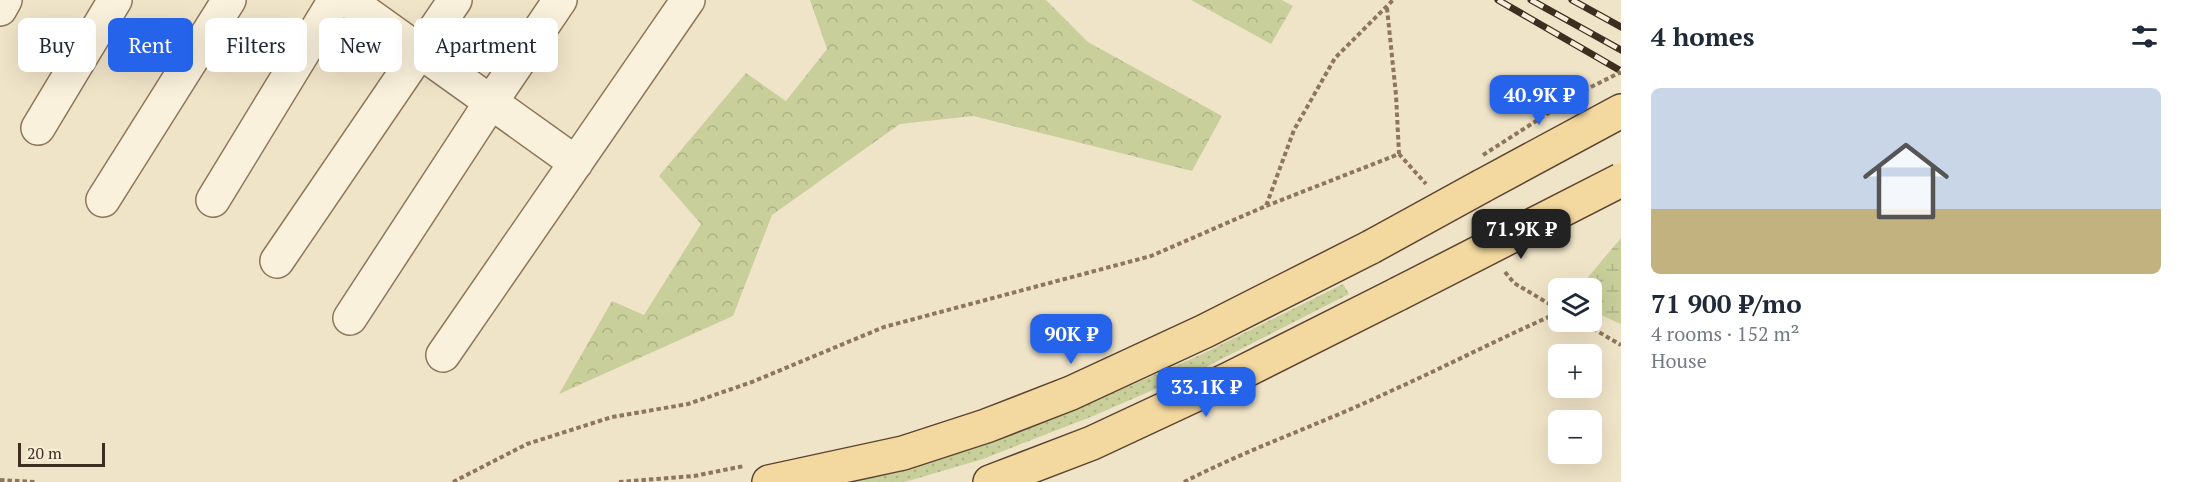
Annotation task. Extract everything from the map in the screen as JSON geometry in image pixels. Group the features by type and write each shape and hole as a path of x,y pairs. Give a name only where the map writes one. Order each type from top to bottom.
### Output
{"main road":[{"path":"759,473 903,453 986,426 1071,393 1205,331 1371,247 1621,111"},
{"path":"990,482 1092,443 1227,380 1621,180"}],"lane":[{"path":"0,9 5,0"},
{"path":"38,128 115,0"},
{"path":"103,200 229,0"},
{"path":"213,200 335,0"},
{"path":"348,0 414,47"},
{"path":"442,18 455,0"},
{"path":"351,318 490,102 560,0"},
{"path":"443,355 688,0"},
{"path":"276,261 414,58"},
{"path":"448,72 576,163"}],"path":[{"path":"453,482 527,444 612,417 688,404 752,382 884,327 1151,256 1266,206 1294,130 1335,58 1393,0"},
{"path":"1387,8 1396,94 1399,154"},
{"path":"1479,158 1583,91 1621,72"},
{"path":"1184,482 1227,460 1392,391 1496,339 1548,317"},
{"path":"1599,332 1621,345"},
{"path":"619,482 759,473"},
{"path":"0,480 36,482"}],"green space":[{"path":"810,0 1046,0 1088,42 1222,116 1192,171 973,116 900,124 772,215 733,316 559,394 612,301 644,315 701,224 659,176 746,73 786,101 827,49"},
{"path":"1191,0 1282,0 1293,6 1271,44"},
{"path":"1621,238 1621,324 1602,315 1602,278 1587,278"},
{"path":"1343,284 1349,294 1206,367 1093,416 983,459 905,482 854,482 979,447 1088,404 1200,355"}],"railway":[{"path":"1498,0 1621,71"},
{"path":"1531,0 1621,50"},
{"path":"1572,0 1621,27"}]}
